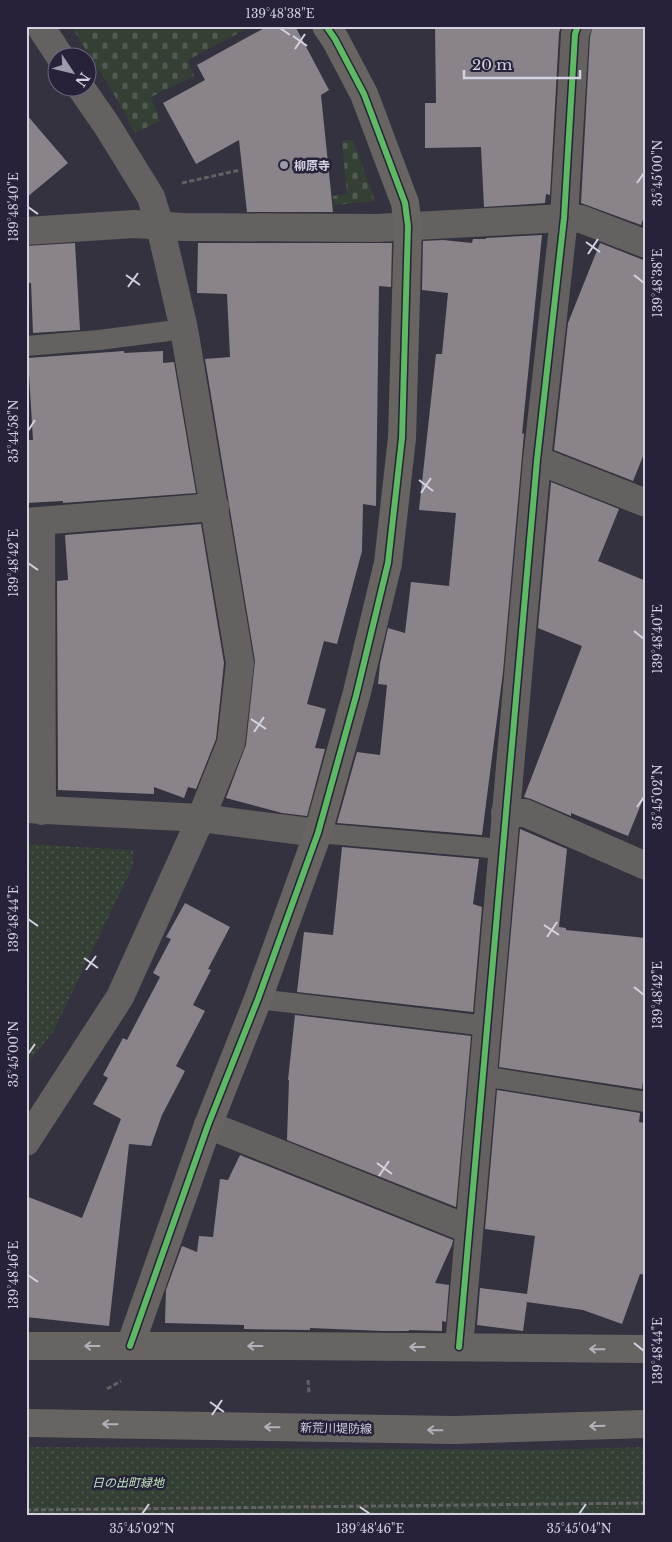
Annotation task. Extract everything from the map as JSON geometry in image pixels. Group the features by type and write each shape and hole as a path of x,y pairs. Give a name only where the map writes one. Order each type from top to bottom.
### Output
{"street":[{"path":"40,26 54,48"},
{"path":"130,1346 208,1125 258,999 318,833 356,696 388,562 402,438 408,226 405,203 364,94 335,39 326,26"},
{"path":"458,1347 537,460 564,218 575,34 578,26"},
{"path":"26,1142 120,997 201,818 231,743 240,663 184,328 160,226 150,197 88,98"},
{"path":"26,231 134,224 160,226 377,228 564,218 582,220 646,244"},
{"path":"537,460 646,503"},
{"path":"215,507 34,521 34,810 201,818 318,833"},
{"path":"505,813 524,813 646,866"},
{"path":"208,1125 468,1228"},
{"path":"26,1346 646,1349"},
{"name":"新荒川堤防線","path":"26,1423 454,1430 646,1424"}],"lane":[{"path":"26,346 99,340 184,328"},
{"path":"318,833 502,849"},
{"path":"258,999 486,1026"},
{"path":"482,1076 646,1102"}],"path":[{"path":"150,197 172,186 240,170"},
{"path":"26,1510 646,1503"}],"green space":[{"path":"71,26 252,26 188,60 194,76 151,97 160,121 135,133 98,69 98,48 85,48"},
{"path":"342,140 353,140 375,201 334,205 333,196 347,194"},
{"path":"26,844 133,850 133,866 53,1032 26,1066"},
{"name":"日の出町緑地","path":"26,1447 539,1450 646,1447 646,1516 26,1516"}],"building":[{"path":"268,26 295,26 329,90 321,95 333,212 247,212 239,140 196,164 163,103 205,80 197,65"},
{"path":"435,26 561,26 559,33 550,195 546,194 545,203 484,207 481,147 425,148 425,103 436,103"},
{"path":"593,26 646,26 646,211 641,225 581,203 590,37"},
{"path":"26,114 68,163 26,198"},
{"path":"542,235 522,434 524,433 503,672 482,835 337,823 357,752 380,755 387,685 378,684 380,664 388,628 405,633 411,582 449,586 456,513 419,510 436,354 442,354 448,293 422,290 423,241 443,240 472,243 473,239"},
{"path":"75,243 80,330 33,333 31,283 27,283 26,246"},
{"path":"198,243 392,243 391,287 379,286 376,506 363,504 362,551 337,644 324,641 307,704 326,709 315,748 325,749 307,816 282,813 226,798 246,745 255,661 205,359 230,357 227,294 197,293"},
{"path":"600,243 646,261 646,449 633,481 554,450 568,323"},
{"path":"124,351 124,353 163,351 163,363 174,362 196,493 63,503 63,501 26,503 26,440 33,440 28,358"},
{"path":"551,482 619,509 598,561 646,581 646,792 628,836 571,813 571,816 524,797 582,646 538,628"},
{"path":"201,524 224,663 216,739 196,789 188,787 184,798 154,787 154,794 58,790 57,581 68,580 65,535"},
{"path":"520,829 567,849 559,927 566,928 566,930 646,938 646,1059 642,1089 499,1067"},
{"path":"342,847 479,859 473,904 482,907 473,1012 297,992 304,932 333,935"},
{"path":"185,903 230,927 208,969 211,970 193,1005 205,1011 176,1066 185,1071 162,1115 151,1146 129,1144 109,1326 26,1317 26,1196 82,1218 121,1119 93,1104 108,1078 103,1075 123,1038 127,1040 160,977 153,973 171,939 166,937"},
{"path":"295,1015 471,1036 456,1207 287,1140 288,1080"},
{"path":"497,1090 640,1113 639,1122 646,1123 646,1275 640,1274 622,1324 583,1310 527,1302 523,1331 477,1325 480,1288 527,1294 535,1236 485,1229"},
{"path":"240,1155 453,1240 435,1283 449,1285 446,1322 442,1321 442,1331 310,1328 310,1330 244,1329 244,1325 165,1323 166,1290 182,1246 197,1252 199,1236 213,1237 220,1179 228,1180"}],"cycle path":[{"path":"130,1346 208,1125 258,999 318,833 356,696 388,563 402,438 408,226 405,203 364,94 335,39 326,26"},
{"path":"459,1347 537,460 564,218 575,34 578,26"}],"place":[{"name":"柳原寺","path":"284,165"}]}
